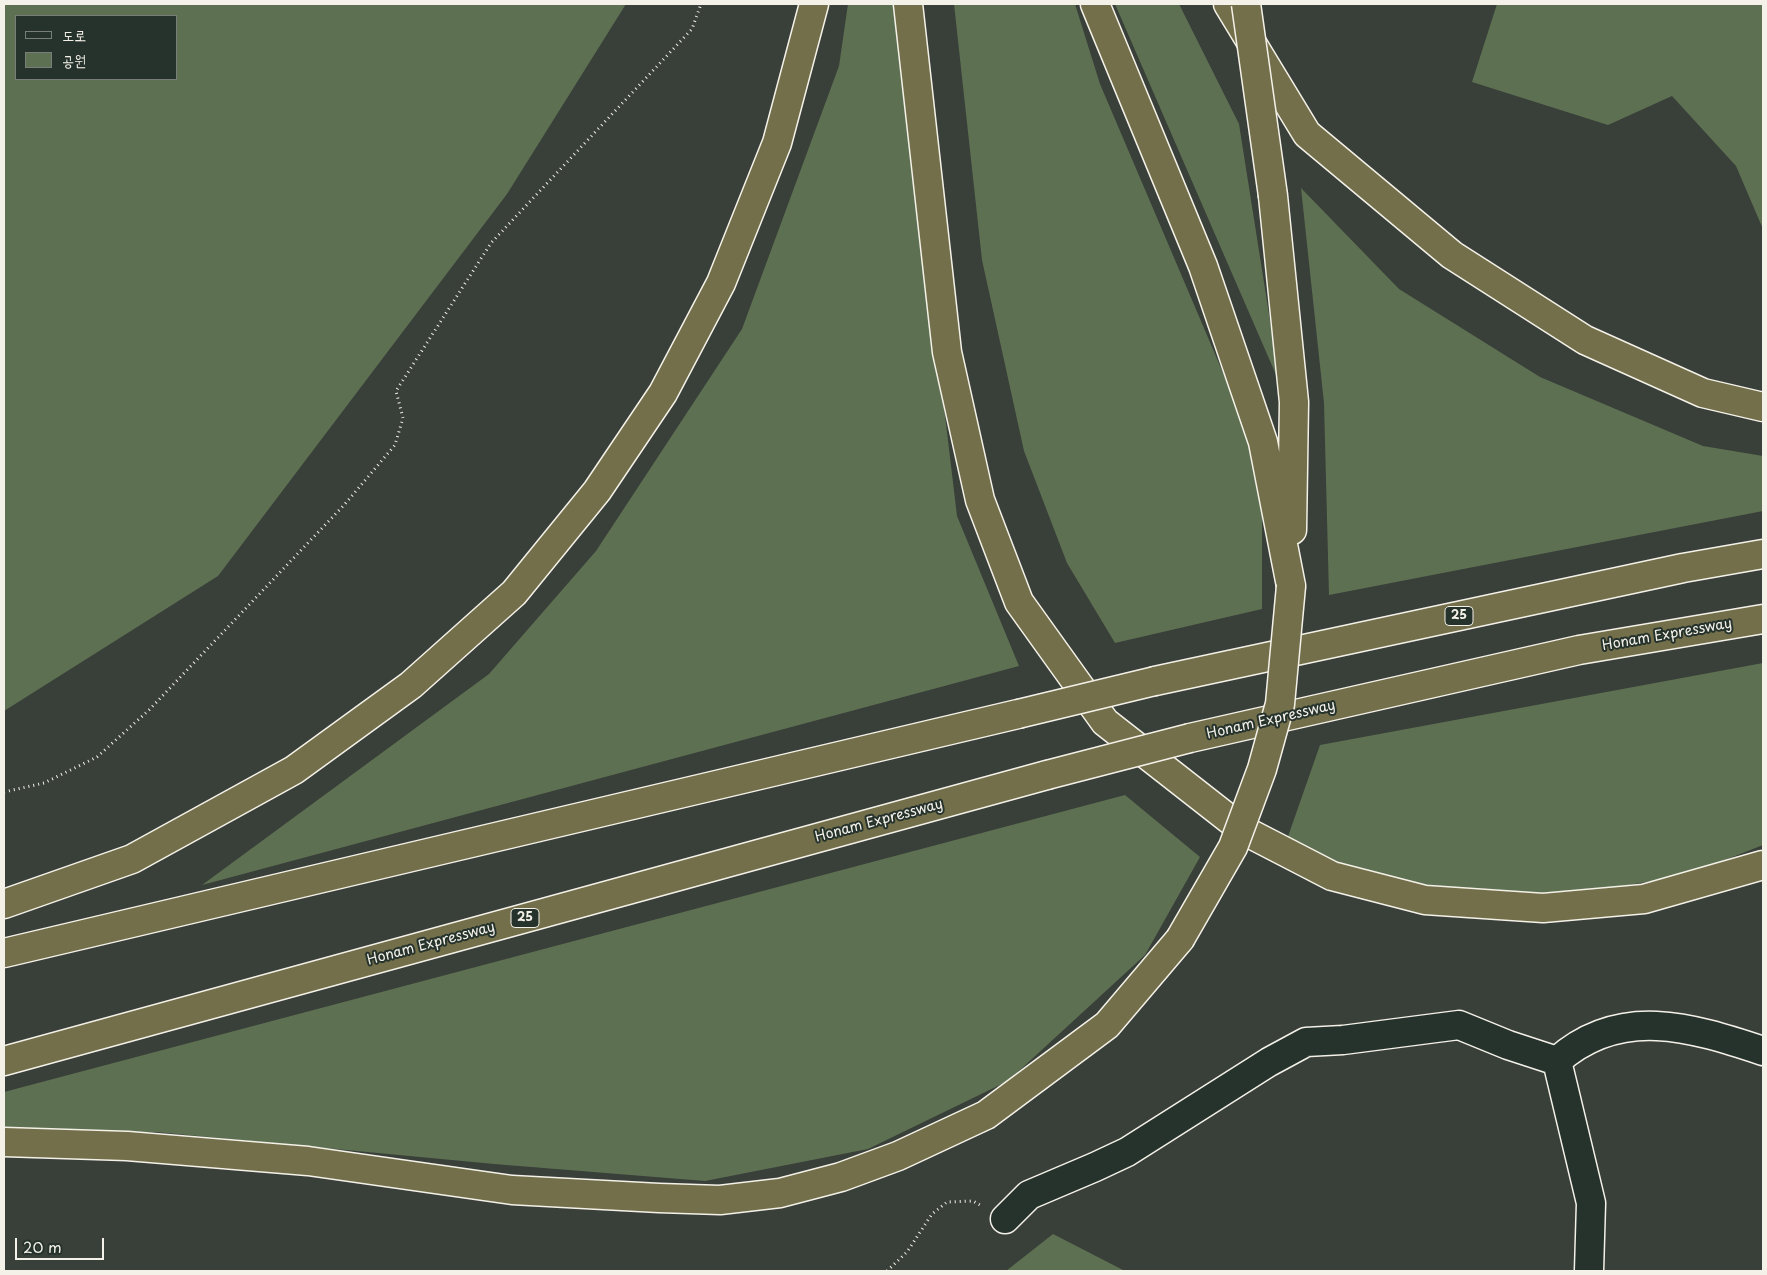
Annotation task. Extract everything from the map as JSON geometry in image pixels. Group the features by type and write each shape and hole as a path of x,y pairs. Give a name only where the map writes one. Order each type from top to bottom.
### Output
{"highway":[{"path":"4,904 132,859 294,770 412,685 514,592 597,491 663,393 721,283 777,143 814,4"},
{"path":"908,4 947,352 980,500 1019,602 1105,722 1244,830 1332,876 1425,900 1543,908 1644,899 1763,865"},
{"path":"1095,4 1203,266 1263,442 1291,586"},
{"path":"1228,4 1307,134 1452,255 1585,340 1703,393 1763,407"},
{"path":"4,1142 127,1146 308,1161 512,1190 720,1200 780,1193 841,1178 898,1156 986,1115 1107,1025 1180,939 1233,847 1262,769 1280,704 1291,586 1294,402 1273,196 1246,4"},
{"name":"25","path":"4,953 1155,681 1683,568 1763,554"},
{"name":"Honam Expressway","path":"4,1061 1047,775 1190,738 1579,650 1763,619"}],"lane":[{"path":"1005,1219 1029,1195 1127,1152 1269,1062 1306,1042 1343,1040 1458,1025 1508,1045 1556,1061"},
{"path":"1556,1061 1594,1036 1625,1026 1659,1025 1686,1029 1731,1040 1763,1051"},
{"path":"1556,1061 1591,1203 1589,1271"}],"path":[{"path":"4,792 44,783 97,757 150,710 345,504 395,445 403,418 396,391 491,243 692,29 701,4"},
{"path":"887,1271 907,1252 932,1214 947,1202 973,1201 1005,1219"}],"green space":[{"path":"4,4 626,4 507,194 218,576 4,711"},
{"path":"848,4 896,4 957,516 1019,666 202,885 489,674 596,551 742,329 839,66"},
{"path":"954,4 1075,4 1100,84 1241,415 1262,492 1262,609 1115,643 1067,563 1024,451 982,260"},
{"path":"1115,4 1179,4 1239,124 1280,384"},
{"path":"1497,4 1763,4 1763,229 1736,166 1672,96 1608,125 1472,82"},
{"path":"1301,188 1399,289 1540,377 1703,446 1763,456 1763,511 1329,595 1324,403"},
{"path":"1763,663 1763,845 1687,875 1547,899 1412,896 1285,845 1320,745"},
{"path":"1125,795 1200,857 1145,955 1008,1081 868,1149 705,1181 494,1164 156,1132 4,1135 4,1092"},
{"path":"1053,1234 1125,1271 1006,1271"}]}
